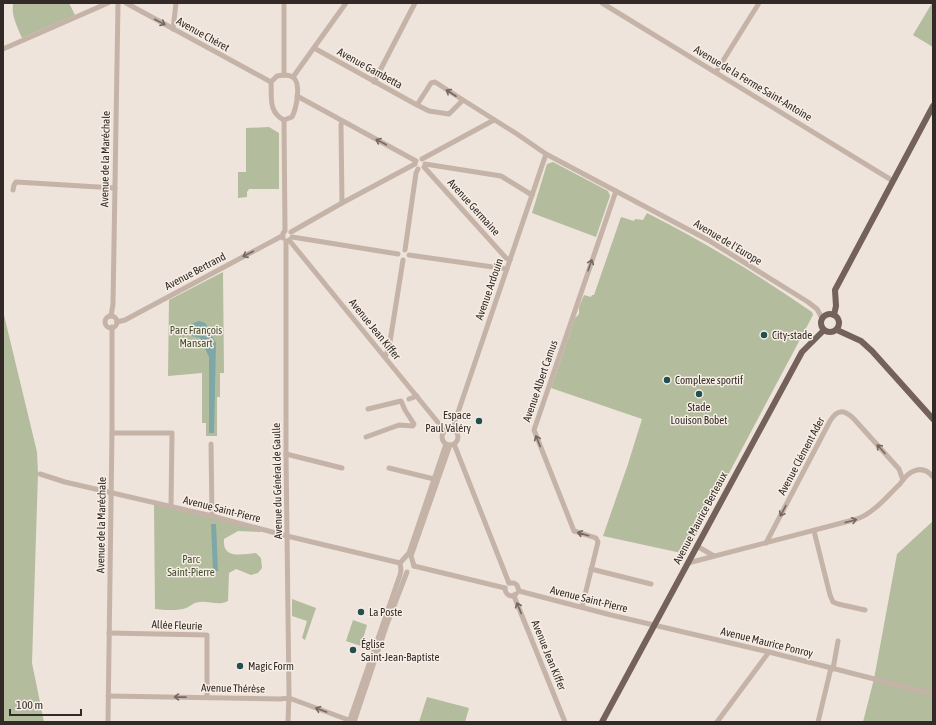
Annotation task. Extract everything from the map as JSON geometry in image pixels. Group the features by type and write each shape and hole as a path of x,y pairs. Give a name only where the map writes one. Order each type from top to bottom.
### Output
{"main road":[{"path":"837,330 839,322 834,315 836,306 835,290 933,106"},
{"path":"834,315 826,315 822,318 821,323 824,330 832,332 837,330 861,341 872,351 933,419"},
{"name":"Avenue Maurice Berteaux","path":"602,722 802,352 824,330"}],"street":[{"path":"3,49 108,3"},
{"name":"Avenue de la Maréchale","path":"111,316 113,304 118,3"},
{"name":"Avenue Chéret","path":"126,3 271,82"},
{"path":"173,29 176,3"},
{"path":"284,3 284,75"},
{"path":"293,77 346,3"},
{"path":"374,82 415,3"},
{"name":"Avenue de la Ferme Saint-Antoine","path":"602,3 893,181"},
{"path":"716,72 759,3"},
{"name":"Avenue Gambetta","path":"314,48 416,106 428,111 449,114 463,100"},
{"path":"284,75 293,77 296,81 297,107 292,117 284,120 274,113 272,107 271,82 277,76 284,75"},
{"path":"416,106 430,84 435,82 546,154"},
{"path":"297,96 342,121 421,169 424,163 494,120"},
{"name":"Avenue du Général de Gaulle","path":"284,120 288,236 286,454 288,722"},
{"path":"342,121 342,203"},
{"name":"Avenue de l'Europe","path":"546,154 718,246 808,302 817,309 822,318"},
{"name":"Avenue Ardouin","path":"452,430 546,154"},
{"path":"507,269 409,255 405,250 416,165 419,159 424,163 501,176 532,195"},
{"name":"Avenue Germaine","path":"424,163 506,258 510,260"},
{"name":"Avenue Bertrand","path":"116,322 125,320 288,236 342,203 416,165"},
{"path":"13,190 16,182 115,188"},
{"name":"Avenue Albert Camus","path":"582,607 598,542 596,538 574,531 534,430 616,192"},
{"path":"288,236 398,254 405,250"},
{"name":"Avenue Jean Kiffer","path":"288,236 445,431"},
{"path":"398,254 400,259 403,260"},
{"path":"403,260 408,258 409,255"},
{"path":"385,357 389,348 403,260"},
{"path":"111,316 116,319 116,322 115,326 107,327 104,322 106,317 111,316"},
{"name":"Avenue de la Maréchale","path":"108,722 112,327"},
{"path":"409,399 417,396"},
{"path":"366,438 399,425 413,426 414,424 405,410 402,401 368,409"},
{"name":"Avenue Clément Ader","path":"766,542 835,414 843,412 854,419 900,469 903,480"},
{"path":"351,722 401,570 400,563 409,553 434,479 450,444 457,441 458,436 456,432 452,430 445,431 442,438 450,444 509,583"},
{"path":"112,433 172,433 171,506"},
{"path":"211,444 212,516"},
{"path":"414,566 411,556 450,444"},
{"path":"286,454 342,468"},
{"path":"389,468 434,479"},
{"path":"688,564 857,519 865,516 903,480 915,471 920,469 926,470 933,477"},
{"name":"Avenue Saint-Pierre","path":"40,474 111,493 171,506 400,563"},
{"path":"814,530 833,602 865,610"},
{"path":"697,546 714,556"},
{"path":"405,558 412,560"},
{"path":"351,722 399,590 407,572 414,566"},
{"path":"414,566 505,588"},
{"path":"591,569 651,584"},
{"path":"401,570 407,572"},
{"path":"505,588 509,583"},
{"path":"505,588 508,595 514,596 519,591 517,585 514,583 509,583"},
{"name":"Avenue Saint-Pierre","path":"519,591 655,625"},
{"name":"Avenue Jean Kiffer","path":"514,596 565,722"},
{"name":"Avenue Maurice Ponroy","path":"655,625 769,652 933,694"},
{"name":"Allée Fleurie","path":"109,633 207,635 207,697"},
{"path":"818,722 838,641"},
{"path":"717,722 769,652"},
{"name":"Avenue Thérèse","path":"108,696 289,698 351,722"}],"green space":[{"path":"12,3 69,3 75,15 22,38 14,17"},
{"path":"933,3 933,47 913,35"},
{"path":"269,127 279,133 279,189 249,189 247,192 247,197 238,198 238,172 246,172 246,128"},
{"path":"553,162 608,191 610,196 596,237 532,213 547,164"},
{"name":"Complexe sportif","path":"647,213 710,247 752,272 812,312 813,315 727,477 721,478 696,524 700,529 686,554 603,536 642,419 551,388 575,318 579,314 579,307 584,295 591,297 594,295 621,217 634,221 635,219 643,220"},
{"name":"Parc François Mansart","path":"223,272 224,373 220,373 220,397 217,397 217,436 206,436 206,423 202,423 202,373 168,376 169,300"},
{"path":"3,311 37,452 38,473 32,663 44,722 3,722"},
{"name":"Parc Saint-Pierre","path":"154,504 261,529 261,532 238,531 224,539 224,546 226,550 234,554 239,555 256,553 261,558 262,568 258,573 251,575 236,569 229,573 228,601 218,603 198,602 179,610 155,609"},
{"path":"933,521 933,722 863,722 874,679 897,554"},
{"path":"292,599 316,608 305,640 302,638 307,621 292,616"},
{"path":"353,620 367,625 361,646 346,641"},
{"path":"427,697 469,708 465,722 419,722"}],"water":[{"path":"199,321 205,323 216,343 214,433 209,433 209,357 200,338 192,336 190,328 191,324"},
{"path":"211,524 216,524 218,571 213,571"}],"place":[{"name":"City-stade","path":"764,335"},
{"name":"Complexe sportif","path":"667,380"},
{"name":"Stade Louison Bobet","path":"699,394"},
{"name":"Espace Paul Valéry","path":"479,421"},
{"name":"La Poste","path":"361,612"},
{"name":"Église Saint-Jean-Baptiste","path":"353,650"},
{"name":"Magic Form","path":"240,666"}]}
